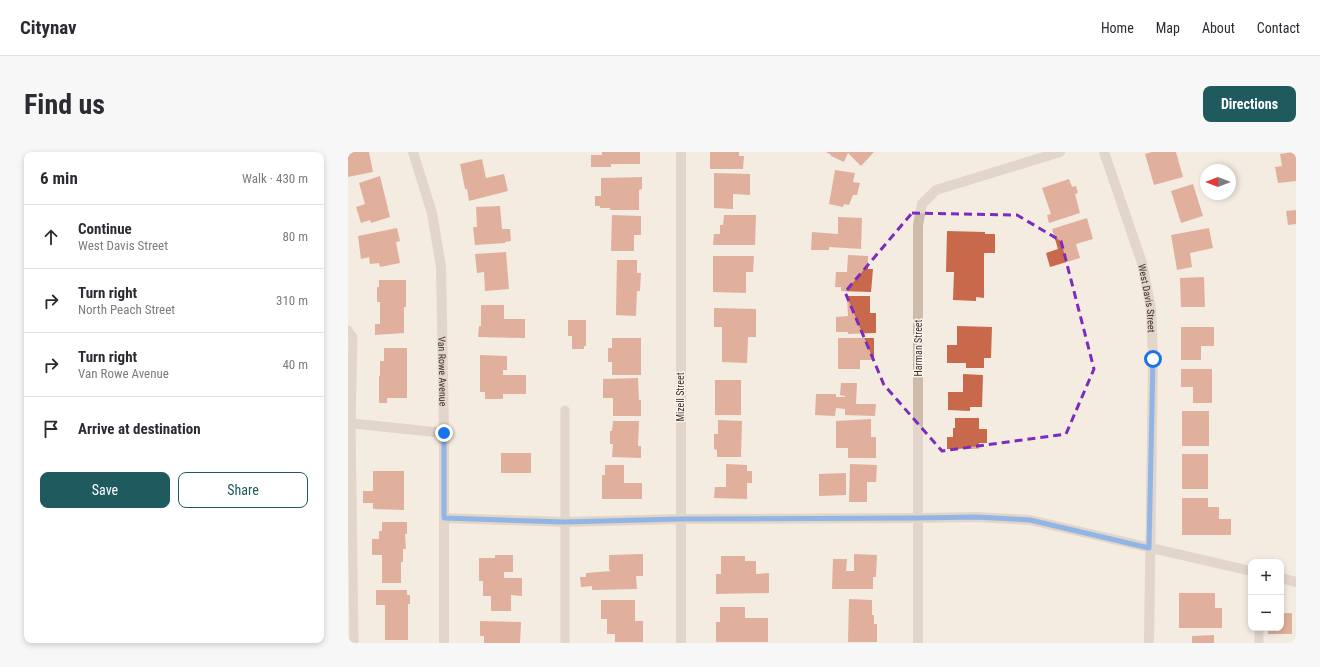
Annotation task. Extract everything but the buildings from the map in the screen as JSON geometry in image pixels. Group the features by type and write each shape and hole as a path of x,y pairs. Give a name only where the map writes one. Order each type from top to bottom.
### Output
{"street":[{"name":"Van Rowe Avenue","path":"413,152 432,213 441,267 444,433 444,643"},
{"name":"Mizell Street","path":"681,152 681,643"},
{"name":"Harman Street","path":"918,643 918,225 922,204 936,190 1060,152"},
{"name":"West Davis Street","path":"1104,152 1142,263 1151,309 1153,359 1149,548 1149,643"},
{"path":"349,423 444,433"},
{"path":"444,518 564,522 680,519 976,517 1030,520 1248,570"},
{"path":"1284,579 1296,582"}],"lane":[{"path":"348,330 353,337 349,423 350,541 354,643"},
{"path":"565,410 565,643"},
{"path":"1259,631 1259,643"}],"highlighted area":[{"path":"912,213 1017,215 1061,241 1094,369 1066,434 942,451 884,385 845,292"}],"route":[{"path":"444,433 444,518 564,522 680,519 976,517 1030,520 1149,548 1153,359"}]}
